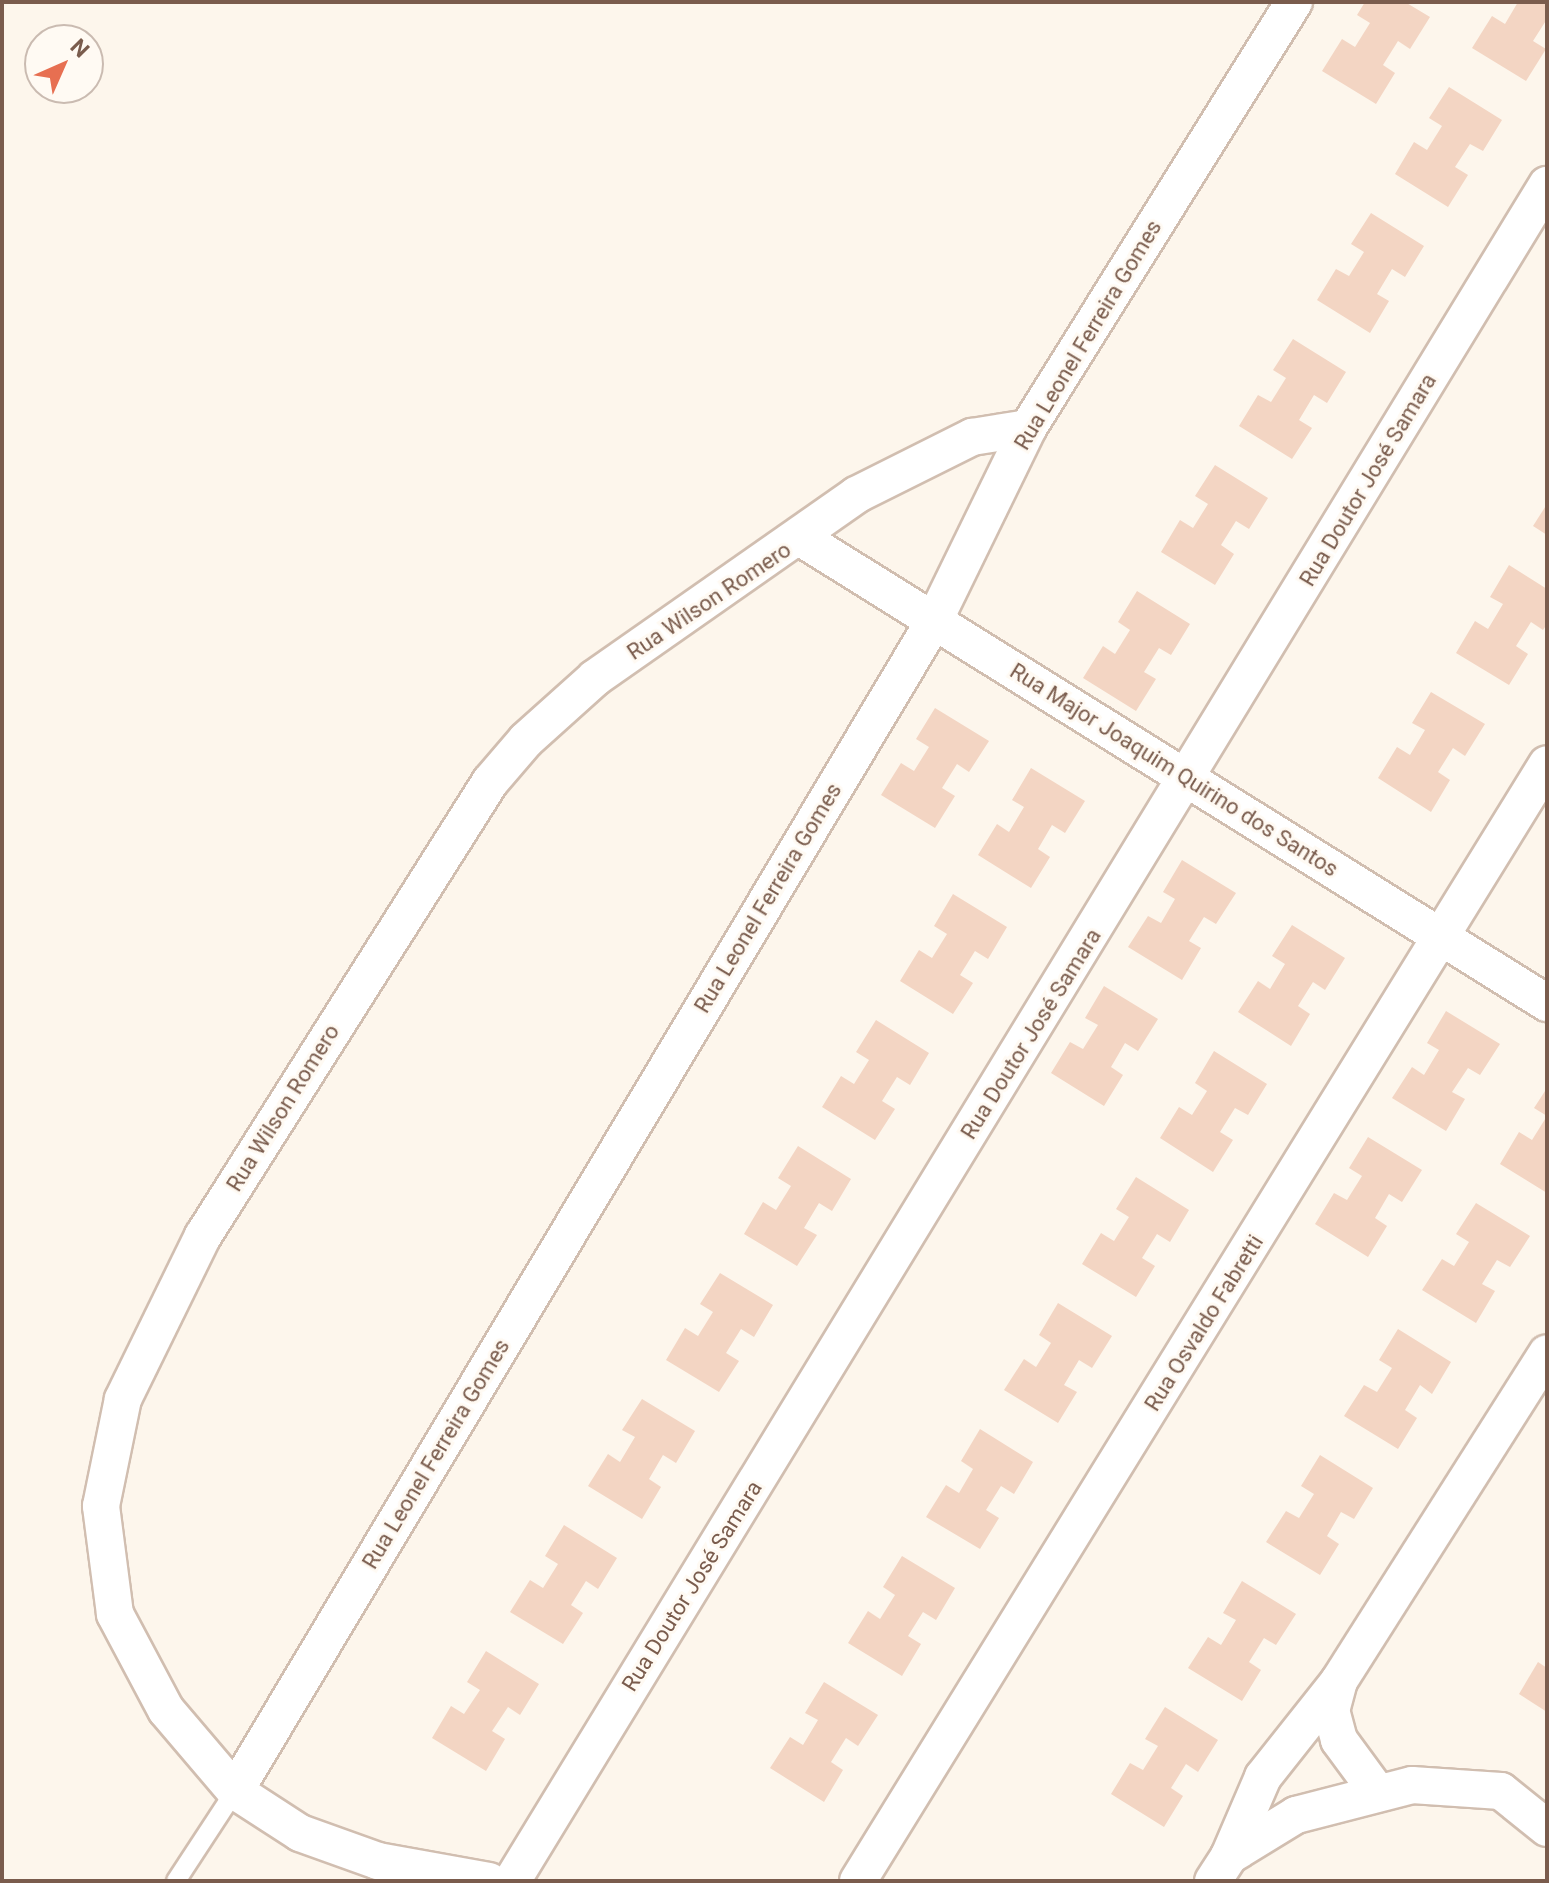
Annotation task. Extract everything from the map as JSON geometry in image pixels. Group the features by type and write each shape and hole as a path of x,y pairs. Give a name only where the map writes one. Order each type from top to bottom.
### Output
{"street":[{"name":"Rua Leonel Ferreira Gomes","path":"235,1791 934,621 1028,428 1294,2"},
{"name":"Rua Doutor José Samara","path":"512,1881 1188,778 1547,185"},
{"name":"Rua Wilson Romero","path":"489,1881 378,1861 300,1833 235,1791 166,1710 115,1614 101,1506 123,1399 203,1236 490,782 526,740 595,678 801,538 856,495 972,437 1028,428"},
{"name":"Rua Major Joaquim Quirino dos Santos","path":"801,538 1547,1003"},
{"name":"Rua Osvaldo Fabretti","path":"858,1881 1443,939 1547,764"},
{"path":"1221,1869 1263,1777 1339,1681 1547,1353"},
{"path":"1339,1681 1331,1710 1339,1740 1378,1793"},
{"path":"1221,1869 1296,1815 1378,1793 1441,1784 1501,1791 1547,1828"}],"lane":[{"path":"176,1881 235,1791"}],"building":[{"path":"1365,2 1405,2 1430,17 1410,49 1398,41 1383,65 1395,73 1376,104 1322,71 1342,39 1355,47 1370,23 1357,15"},
{"path":"1518,2 1547,2 1547,19 1533,41 1546,49 1526,81 1472,48 1492,16 1505,24"},
{"path":"1449,87 1502,120 1483,151 1470,144 1455,167 1468,175 1448,207 1395,174 1414,142 1427,150 1442,126 1429,118"},
{"path":"1371,213 1424,246 1405,277 1392,269 1377,294 1389,301 1370,333 1317,300 1336,269 1349,276 1364,252 1351,244"},
{"path":"1293,339 1346,372 1327,403 1314,395 1299,420 1312,428 1292,459 1239,426 1258,395 1271,402 1286,378 1273,370"},
{"path":"1215,465 1268,498 1249,529 1236,521 1221,545 1234,554 1215,585 1161,552 1180,520 1193,528 1208,504 1195,496"},
{"path":"1547,504 1547,535 1533,526"},
{"path":"1509,565 1547,589 1547,624 1543,630 1531,622 1516,646 1528,654 1509,685 1456,653 1475,621 1488,629 1503,604 1490,597"},
{"path":"1137,591 1190,624 1171,655 1159,648 1144,672 1156,679 1136,711 1083,678 1103,646 1115,654 1130,630 1118,622"},
{"path":"1431,692 1485,724 1465,756 1453,748 1438,772 1450,780 1431,812 1378,778 1397,747 1410,755 1425,730 1412,723"},
{"path":"935,708 989,741 969,772 957,764 942,788 955,796 935,828 881,795 901,763 914,771 929,747 916,739"},
{"path":"1031,768 1085,801 1065,833 1052,825 1038,849 1050,857 1031,888 978,855 997,824 1009,832 1024,807 1012,800"},
{"path":"1182,860 1236,893 1216,924 1204,917 1189,941 1201,948 1182,980 1128,947 1148,916 1161,923 1175,899 1163,892"},
{"path":"953,894 1007,927 988,959 975,951 960,975 973,983 953,1014 900,981 919,950 932,958 947,934 934,926"},
{"path":"1292,925 1345,958 1325,990 1313,982 1298,1006 1310,1014 1291,1046 1238,1012 1258,981 1270,989 1285,964 1272,956"},
{"path":"1104,986 1158,1019 1138,1051 1125,1043 1111,1067 1123,1075 1104,1106 1051,1073 1070,1042 1083,1049 1098,1025 1085,1018"},
{"path":"1446,1011 1500,1044 1480,1075 1468,1068 1452,1092 1465,1099 1446,1131 1392,1098 1412,1067 1424,1075 1439,1050 1427,1043"},
{"path":"876,1020 929,1053 910,1085 897,1077 882,1101 895,1109 875,1140 822,1107 841,1076 854,1084 869,1060 856,1052"},
{"path":"1214,1051 1267,1084 1248,1115 1235,1108 1220,1132 1233,1140 1213,1172 1160,1138 1179,1107 1192,1115 1207,1091 1195,1083"},
{"path":"1547,1088 1547,1116 1534,1108"},
{"path":"1547,1116 1547,1193 1500,1164 1519,1132 1532,1140"},
{"path":"1368,1137 1422,1170 1402,1202 1389,1194 1375,1218 1387,1226 1368,1257 1315,1224 1334,1193 1347,1200 1362,1176 1349,1168"},
{"path":"798,1146 851,1179 832,1211 819,1203 804,1228 817,1235 797,1266 744,1234 763,1202 776,1210 791,1186 778,1178"},
{"path":"1136,1177 1189,1210 1170,1242 1157,1234 1142,1258 1155,1266 1136,1297 1082,1264 1101,1233 1114,1241 1129,1217 1116,1209"},
{"path":"1476,1203 1530,1236 1510,1267 1497,1260 1482,1284 1495,1291 1476,1323 1422,1290 1442,1259 1454,1266 1469,1242 1456,1234"},
{"path":"720,1273 773,1305 754,1337 741,1329 726,1353 739,1361 719,1392 666,1360 685,1328 698,1336 713,1312 700,1304"},
{"path":"1058,1303 1112,1336 1092,1368 1079,1360 1064,1385 1077,1392 1058,1423 1004,1390 1024,1359 1036,1367 1051,1343 1039,1335"},
{"path":"1398,1329 1451,1362 1432,1394 1420,1385 1405,1410 1417,1418 1398,1449 1344,1416 1364,1385 1377,1392 1392,1368 1379,1360"},
{"path":"642,1399 695,1431 676,1463 663,1455 649,1479 661,1487 642,1519 588,1486 608,1454 620,1462 635,1437 622,1430"},
{"path":"980,1429 1033,1462 1014,1494 1001,1486 986,1510 999,1518 980,1549 926,1517 946,1485 959,1493 973,1469 961,1461"},
{"path":"1320,1455 1373,1488 1354,1519 1341,1512 1327,1536 1339,1544 1320,1575 1266,1542 1286,1511 1299,1518 1314,1494 1301,1486"},
{"path":"564,1525 617,1558 598,1589 586,1581 571,1605 583,1613 563,1644 510,1612 530,1580 543,1588 558,1564 545,1556"},
{"path":"902,1556 955,1588 936,1620 923,1612 908,1636 921,1644 902,1676 848,1643 868,1611 880,1619 895,1595 883,1587"},
{"path":"1242,1581 1296,1614 1276,1645 1264,1638 1249,1662 1261,1670 1242,1701 1188,1668 1208,1637 1221,1645 1236,1620 1223,1613"},
{"path":"486,1651 539,1684 520,1715 508,1707 492,1731 505,1739 486,1771 432,1738 451,1706 464,1714 480,1690 467,1682"},
{"path":"1538,1662 1547,1668 1547,1712 1519,1694"},
{"path":"824,1682 878,1715 858,1746 846,1738 831,1762 843,1770 824,1802 770,1768 790,1737 803,1745 818,1720 805,1713"},
{"path":"1165,1707 1218,1740 1198,1772 1186,1764 1171,1788 1183,1796 1164,1827 1111,1794 1130,1763 1143,1770 1158,1746 1145,1739"}]}
